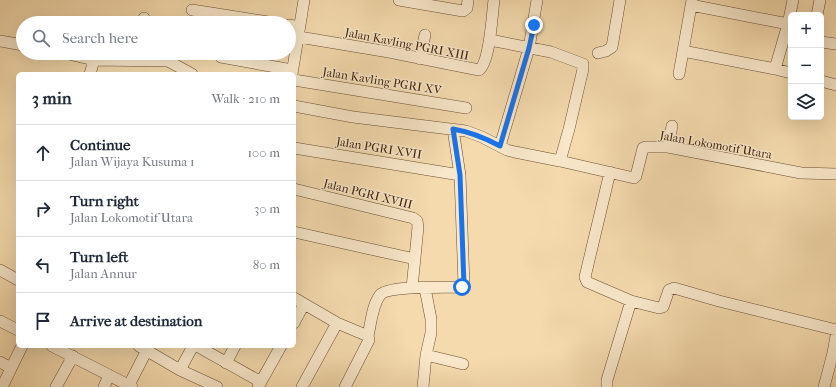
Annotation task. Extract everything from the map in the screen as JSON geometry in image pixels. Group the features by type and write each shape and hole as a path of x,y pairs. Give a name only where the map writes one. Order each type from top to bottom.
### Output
{"street":[{"path":"296,30 304,0"},
{"path":"399,0 463,11 467,8 468,0"},
{"path":"494,0 490,40 551,52 583,64 569,129 560,160"},
{"path":"500,146 529,48 537,0"},
{"path":"598,53 606,51 612,47 620,0"},
{"path":"790,12 793,0"},
{"path":"818,12 820,0"},
{"path":"679,74 692,3 788,24 776,69"},
{"path":"192,10 230,16"},
{"name":"Jalan Kavling PGRI XIII","path":"296,30 479,70 484,63 490,40"},
{"path":"420,58 425,35"},
{"path":"0,41 16,44"},
{"path":"824,42 836,44"},
{"path":"683,51 788,72"},
{"path":"91,72 94,60"},
{"path":"160,60 168,61 187,72"},
{"name":"Jalan Kavling PGRI XV","path":"233,60 281,72"},
{"path":"293,72 294,60"},
{"name":"Jalan Kavling PGRI XV","path":"296,76 466,108"},
{"path":"824,82 836,85"},
{"name":"Jalan Lokomotif Utara","path":"296,106 353,117 466,131 515,152 560,160 635,177 643,148 646,147 668,147 801,173 836,174"},
{"path":"668,147 672,126"},
{"path":"344,387 369,340 368,336 375,304 381,294 388,290 462,287 464,285 460,175 453,129"},
{"name":"Jalan PGRI XVII","path":"296,148 460,175"},
{"path":"610,172 586,280 631,301 661,308 663,307 669,290 674,288 734,305 836,330"},
{"name":"Jalan PGRI XVIII","path":"296,190 417,220 418,227 412,288"},
{"path":"296,232 415,259"},
{"path":"0,270 16,279"},
{"path":"422,387 426,355 431,332 431,319 425,288"},
{"path":"296,299 337,323 368,336"},
{"path":"607,387 607,380 631,301"},
{"path":"296,319 304,304"},
{"path":"0,321 16,329"},
{"path":"302,387 337,323"},
{"path":"824,387 834,354 836,336"},
{"path":"2,387 21,348"},
{"path":"56,348 130,386 145,348"},
{"path":"147,348 180,370 217,387"},
{"path":"180,370 192,348"},
{"path":"200,348 260,384 280,348"},
{"path":"226,363 234,348"},
{"path":"426,355 463,364"},
{"path":"56,387 73,356"},
{"path":"0,362 11,368"},
{"path":"104,387 109,375"}],"route":[{"path":"462,287 464,285 460,175 453,129 466,131 500,146 529,48 534,25"}]}
